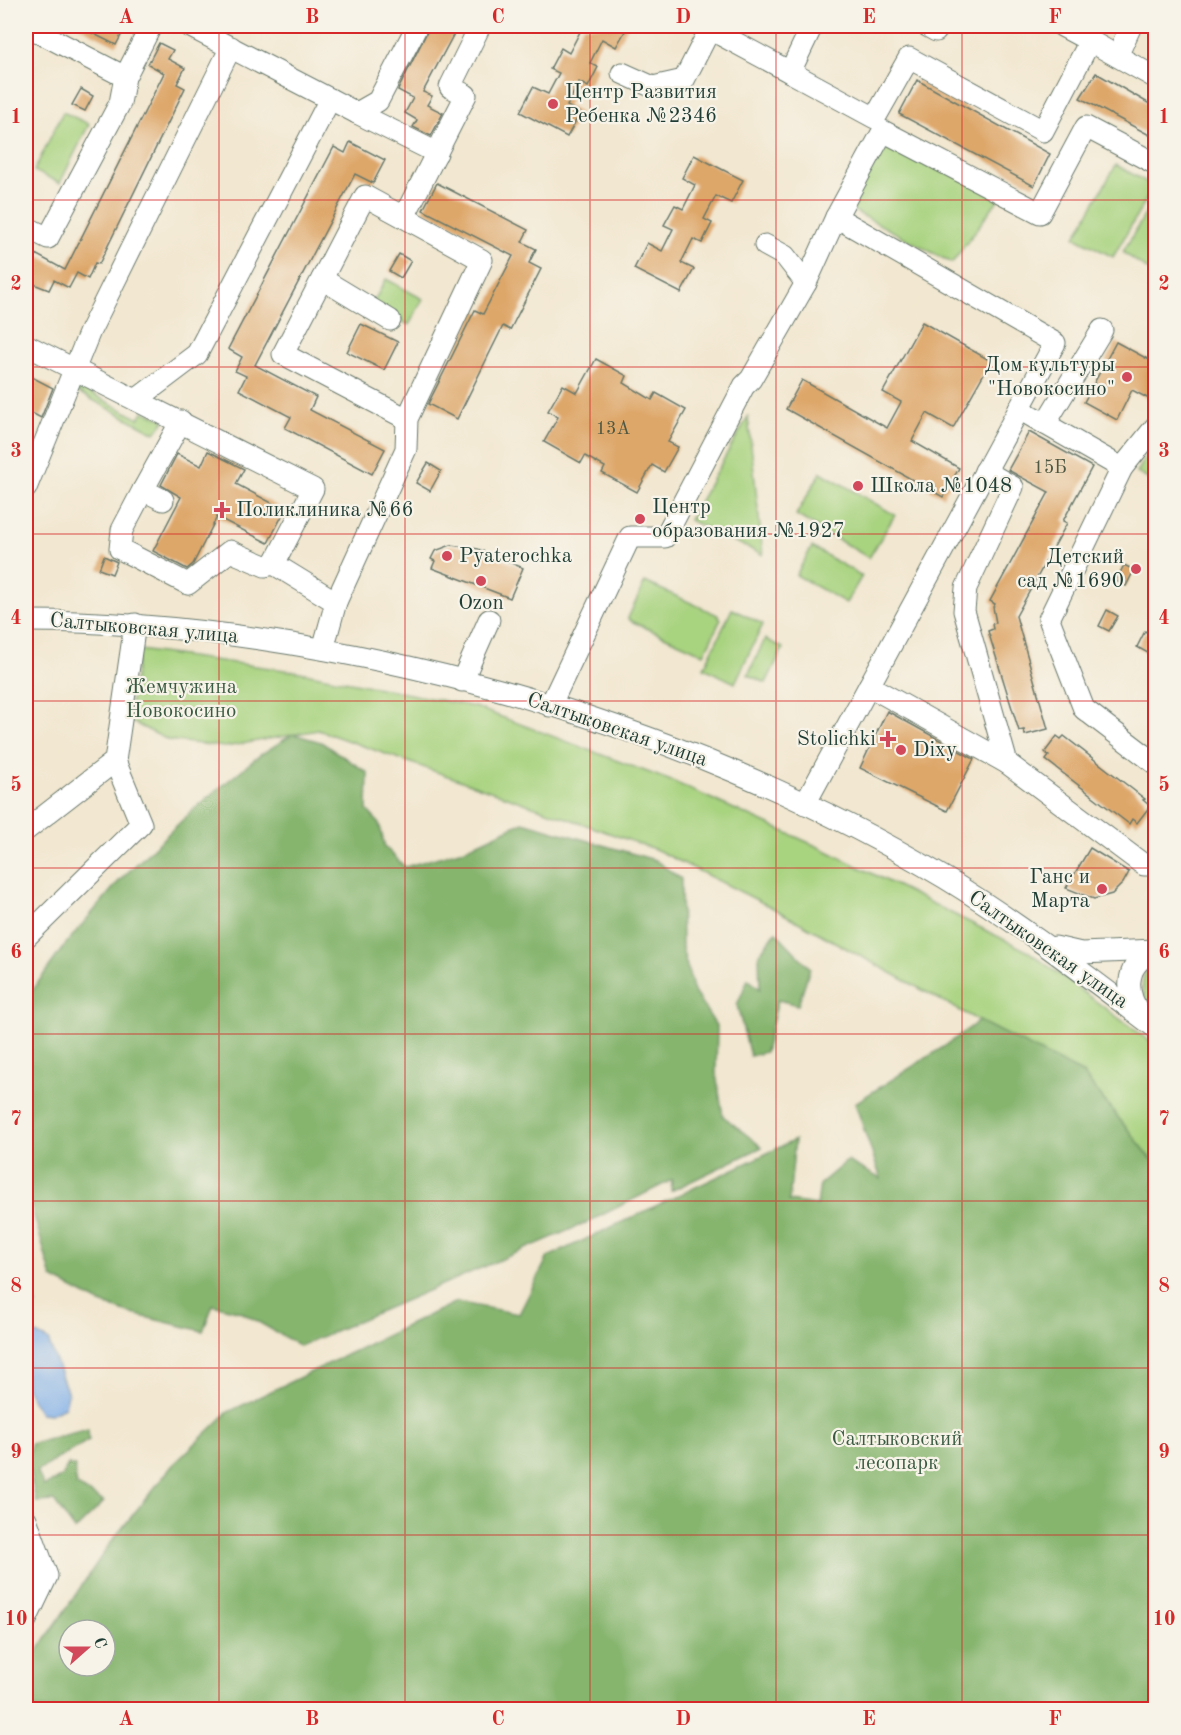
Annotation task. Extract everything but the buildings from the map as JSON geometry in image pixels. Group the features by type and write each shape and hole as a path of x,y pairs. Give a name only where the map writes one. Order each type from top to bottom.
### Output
{"street":[{"path":"27,26 125,77"},
{"path":"26,227 48,238 120,104 125,77 151,26"},
{"path":"357,112 378,101 417,26"},
{"path":"404,217 466,95 450,87 480,26"},
{"path":"790,72 812,26"},
{"path":"927,26 936,31 939,26"},
{"path":"1062,26 1155,78"},
{"path":"1117,56 1131,26"},
{"path":"622,73 653,87 684,80 711,27 875,118 909,58 1043,131 1090,41"},
{"path":"197,28 436,153"},
{"path":"26,488 73,368 231,47"},
{"path":"136,400 197,354 330,99"},
{"path":"550,706 630,537 665,537 744,386 751,379 806,283 836,217 883,131 1040,213 1086,127 1155,164"},
{"path":"323,649 336,602 406,448 407,419 482,260 365,196 284,354 407,419"},
{"path":"805,804 1055,343 836,217"},
{"path":"765,245 785,256 806,283"},
{"path":"322,279 390,320"},
{"path":"1045,424 1102,330"},
{"path":"26,345 313,489 274,564"},
{"path":"1019,409 1122,468"},
{"path":"181,421 122,530 120,549 188,584 230,552 265,566 274,564 336,602"},
{"path":"1155,426 1122,468 1049,619 1084,709 1155,764"},
{"path":"985,471 1014,487 966,588 964,611 1008,763"},
{"path":"143,490 163,500"},
{"path":"462,681 489,620"},
{"name":"Салтыковская улица","path":"26,621 135,624 282,641 323,649 462,681 550,706 676,748 805,804 914,860 1036,938 1150,1024"},
{"path":"26,937 141,824 115,761 135,624"},
{"path":"869,686 1008,763 1144,864 1155,865"},
{"path":"26,830 115,761"},
{"path":"1036,938 1057,948 1082,953 1155,951"},
{"name":"Салтыковская улица","path":"1150,1024 1133,1003 1129,980 1139,960 1155,951"},
{"path":"26,1519 47,1576 26,1620"}],"green space":[{"path":"63,112 89,124 60,183 34,171"},
{"path":"883,131 1003,193 952,263 852,210"},
{"path":"1116,165 1154,186 1113,257 1075,237"},
{"path":"1155,197 1155,275 1123,252"},
{"path":"386,279 423,299 409,325 372,305"},
{"path":"76,385 139,419 143,411 165,420 155,433 72,389"},
{"path":"748,417 763,555 689,520"},
{"path":"1151,446 1155,449 1155,483 1137,473"},
{"path":"821,472 895,515 869,558 796,515"},
{"path":"812,547 862,576 846,603 796,575"},
{"path":"645,582 718,615 721,619 704,654 628,618"},
{"path":"732,609 763,624 735,683 704,668"},
{"path":"765,639 783,648 766,683 748,675"},
{"name":"Жемчужина Новокосино","path":"139,650 300,672 475,707 674,782 823,849 1029,952 1155,1045 1155,1163 1082,1073 979,1021 771,907 657,850 318,730 225,747 168,740 128,720"},
{"path":"293,734 321,742 368,773 367,810 379,823 385,847 405,867 463,850 523,822 655,860 681,879 682,948 694,992 717,1027 716,1073 723,1116 762,1147 671,1191 672,1180 588,1222 300,1346 241,1312 213,1305 203,1331 128,1313 98,1302 52,1278 26,1188 27,998 64,946 120,880 195,808 260,755"},
{"path":"776,932 810,968 798,1005 778,1000 765,1052 750,1056 737,1005 748,979 760,989 759,954"},
{"path":"1155,966 1155,1010 1145,998 1142,984 1145,973"},
{"name":"Салтыковский лесопарк","path":"979,1021 1082,1073 1155,1163 1155,1709 26,1709 26,1668 57,1622 57,1678 117,1678 117,1618 60,1618 111,1542 172,1466 228,1412 456,1302 519,1314 548,1257 795,1140 789,1201 817,1205 820,1184 847,1161 881,1179 855,1103 945,1046"},
{"path":"88,1429 89,1440 37,1471 44,1486 62,1477 68,1464 75,1467 76,1485 104,1502 75,1530 54,1501 36,1502 28,1464 30,1444"}],"water":[{"path":"26,1273 36,1305 29,1307 26,1298"},
{"path":"36,1334 48,1340 68,1394 65,1407 50,1414 40,1413 26,1388 26,1338"}],"place":[{"name":"Центр Развития Ребенка №2346","path":"553,104"},
{"name":"Дом культуры \"Новокосино\"","path":"1127,377"},
{"name":"Школа №1048","path":"858,486"},
{"name":"Поликлиника №66","path":"222,510"},
{"name":"Центр образования №1927","path":"640,519"},
{"name":"Pyaterochka","path":"447,556"},
{"name":"Детский сад №1690","path":"1136,569"},
{"name":"Ozon","path":"481,581"},
{"name":"Stolichki","path":"888,739"},
{"name":"Dixy","path":"901,750"},
{"name":"Ганс и Марта","path":"1102,889"}]}
